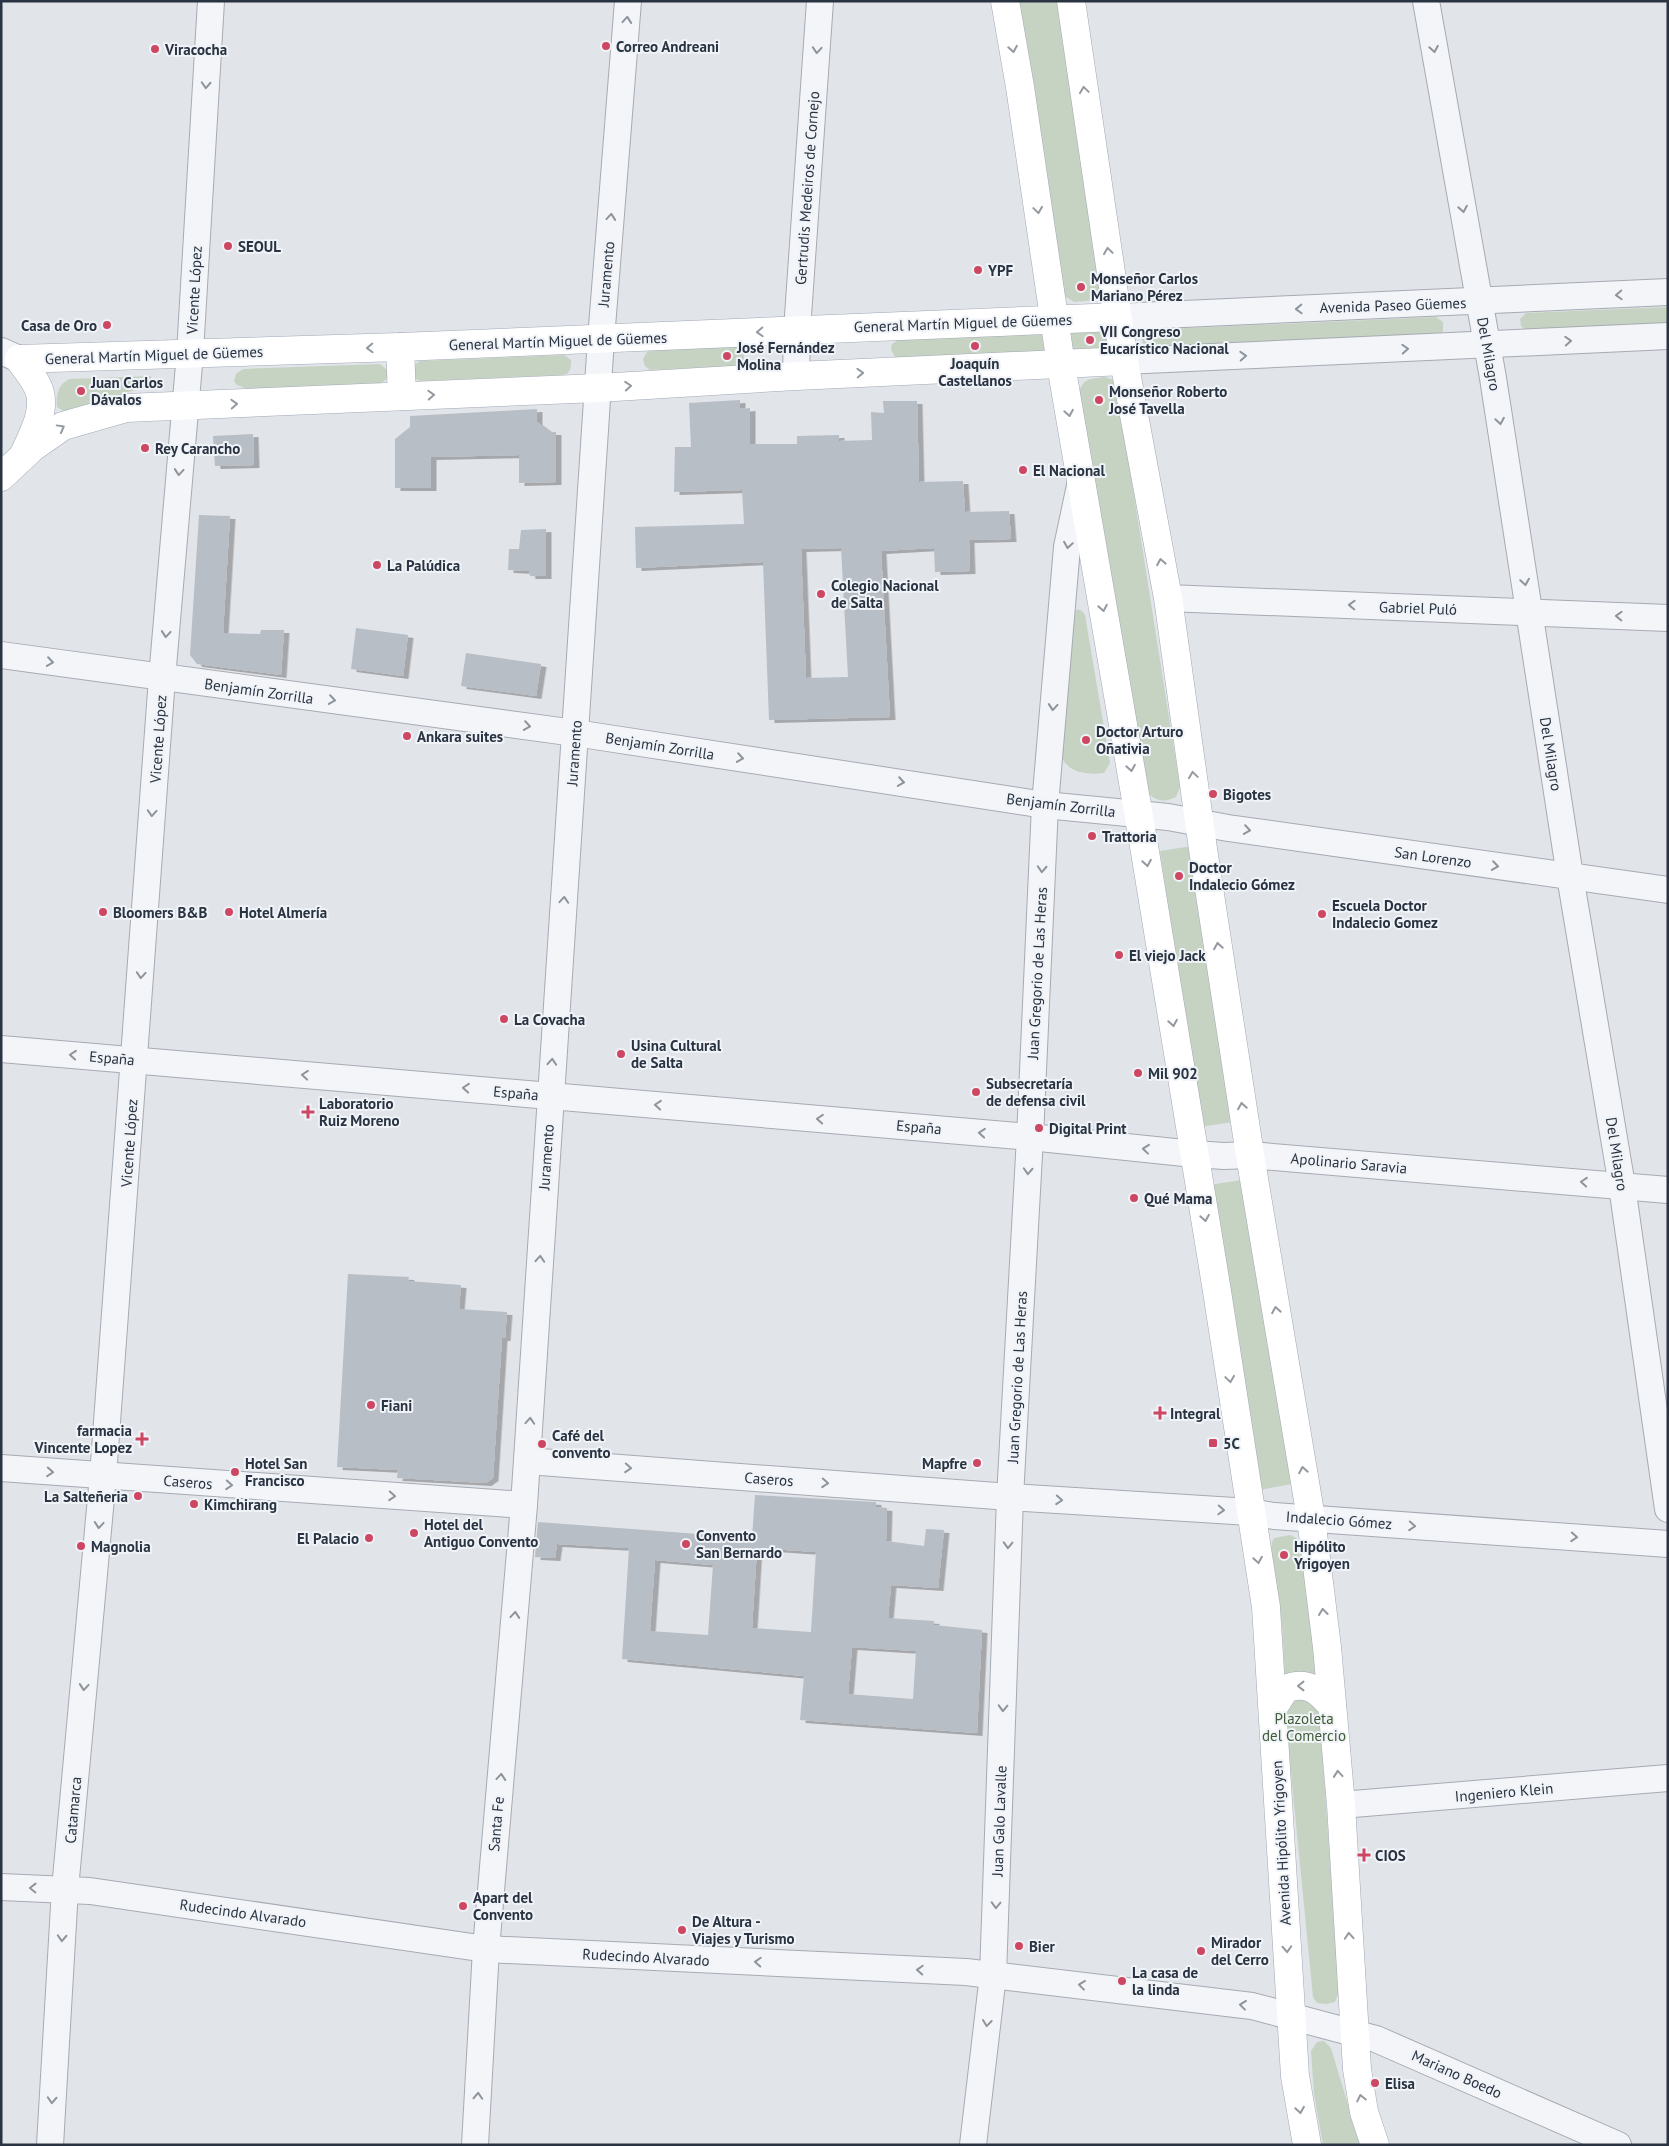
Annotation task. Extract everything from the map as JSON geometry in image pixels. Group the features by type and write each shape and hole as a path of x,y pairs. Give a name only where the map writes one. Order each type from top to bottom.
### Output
{"main road":[{"name":"Avenida Hipólito Yrigoyen","path":"1005,1 1061,365 1139,815 1216,1285 1266,1607 1296,2087 1307,2145"},
{"path":"1072,1 1117,317 1168,598 1199,823 1250,1154 1311,1518 1341,1806 1360,2089 1364,2112 1375,2145"},
{"name":"General Martín Miguel de Güemes","path":"10,355 190,353 400,347 1117,317"},
{"path":"400,347 402,396"},
{"path":"10,355 40,391 41,406 36,426 23,458"},
{"path":"1,477 33,447 63,426 97,414 126,408 598,388 796,376 1124,361"},
{"path":"1273,1708 1285,1689 1300,1685 1309,1686 1319,1691 1332,1706"}],"street":[{"name":"Vicente López","path":"103,1476 162,678 190,353 211,1"},
{"name":"Juramento","path":"524,1504 601,339 628,1"},
{"name":"Gertrudis Medeiros de Cornejo","path":"796,376 796,330 820,1"},
{"name":"Del Milagro","path":"1426,1 1488,345 1570,876 1622,1186 1668,1509"},
{"name":"Avenida Paseo Güemes","path":"1117,317 1668,292"},
{"path":"1124,361 1668,336"},
{"name":"Juan Gregorio de Las Heras","path":"1010,1497 1030,1137 1045,804 1067,547 1081,480"},
{"name":"Gabriel Puló","path":"1168,598 1668,618"},
{"name":"Benjamín Zorrilla","path":"1,655 576,733 1045,804 1168,817 1199,823"},
{"name":"San Lorenzo","path":"1199,823 1668,890"},
{"name":"España","path":"1,1049 1030,1137"},
{"name":"Apolinario Saravia","path":"1030,1137 1194,1154 1224,1156 1250,1154 1668,1190"},
{"name":"Caseros","path":"528,1461 1010,1497"},
{"name":"Caseros","path":"1,1468 524,1504"},
{"name":"Catamarca","path":"50,2145 65,1889 103,1476"},
{"name":"Indalecio Gómez","path":"1010,1497 1250,1512 1668,1544"},
{"name":"Juan Galo Lavalle","path":"973,2145 993,1975 1010,1497"},
{"name":"Santa Fe","path":"475,2145 486,1949 524,1504"},
{"name":"Ingeniero Klein","path":"1341,1806 1668,1778"},
{"name":"Rudecindo Alvarado","path":"1,1887 90,1891 486,1949 993,1975 1252,2006 1291,2016"},
{"name":"Mariano Boedo","path":"1291,2016 1394,2046 1618,2145"}],"green space":[{"path":"1016,1 1058,1 1102,293 1096,300 1074,302 1063,295"},
{"path":"1668,307 1668,326 1526,331 1521,326 1520,319 1526,313"},
{"path":"1436,317 1443,322 1443,331 1438,335 1149,348 1143,343 1141,335 1145,330"},
{"path":"1071,331 1108,331 1110,349 1072,350"},
{"path":"1045,333 1046,352 895,358 891,349 892,344 901,338"},
{"path":"740,346 744,349 744,361 737,366 650,370 645,366 643,359 647,352 651,350"},
{"path":"564,355 571,360 571,365 569,372 562,375 420,381 416,379 412,368 421,361"},
{"path":"380,364 388,371 388,378 381,383 247,389 237,385 234,381 236,374 243,369"},
{"path":"151,376 150,386 65,412 57,407 58,390 69,379"},
{"path":"1105,377 1113,380 1117,387 1180,787 1176,797 1167,800 1156,799 1146,791 1078,397 1084,383 1094,378"},
{"path":"1078,609 1085,615 1110,763 1104,773 1079,772 1069,767 1062,757 1071,614"},
{"path":"1192,846 1233,1122 1200,1127 1160,851"},
{"path":"1242,1180 1292,1484 1259,1490 1209,1185"},
{"path":"1290,1535 1296,1538 1301,1549 1318,1683 1285,1678 1282,1624 1271,1550 1274,1538"},
{"name":"Plazoleta del Comercio","path":"1301,1697 1315,1704 1320,1717 1339,1992 1335,2002 1326,2004 1317,2003 1313,1997 1285,1712 1290,1703"},
{"path":"1324,2041 1331,2048 1360,2145 1323,2145 1314,2094 1311,2051 1317,2042"}],"building":[{"path":"740,400 740,409 750,408 750,444 797,444 797,436 839,435 839,441 872,440 871,412 884,413 883,401 917,401 919,482 963,481 965,512 1009,511 1011,539 969,540 970,571 935,572 934,548 881,551 890,717 769,720 763,562 636,568 635,527 744,524 742,490 674,492 675,447 691,447 689,403","holes":["841,548 848,677 806,678 801,549"]},
{"path":"537,409 537,422 550,432 556,432 556,482 519,483 519,455 431,457 431,488 395,488 395,439 410,427 410,416"},
{"path":"253,434 254,465 215,466 213,436"},
{"path":"199,515 230,516 223,633 260,634 261,630 284,630 281,675 197,664 190,655"},
{"path":"546,529 546,576 530,576 529,571 508,570 509,549 519,549 521,530"},
{"path":"356,628 408,635 403,676 351,669"},
{"path":"466,653 541,664 536,696 461,686"},
{"path":"348,1274 409,1277 408,1281 461,1285 459,1309 507,1312 505,1338 502,1338 493,1478 486,1483 397,1478 398,1470 337,1467"},
{"path":"755,1495 876,1502 876,1507 887,1508 886,1541 924,1546 926,1529 944,1530 938,1588 891,1585 888,1618 934,1621 934,1625 982,1630 977,1733 800,1720 804,1676 622,1659 629,1548 557,1544 555,1558 535,1557 538,1522 752,1538","holes":["757,1548 816,1552 811,1632 752,1628","655,1560 713,1565 708,1635 650,1631","852,1647 916,1651 913,1699 848,1694"]}],"place":[{"name":"Correo Andreani","path":"606,46"},
{"name":"Viracocha","path":"155,49"},
{"name":"SEOUL","path":"228,246"},
{"name":"YPF","path":"978,270"},
{"name":"Monseñor Carlos Mariano Pérez","path":"1081,287"},
{"name":"Casa de Oro","path":"107,325"},
{"name":"VII Congreso Eucarístico Nacional","path":"1090,340"},
{"name":"Joaquín Castellanos","path":"975,346"},
{"name":"José Fernández Molina","path":"727,356"},
{"name":"Juan Carlos Dávalos","path":"81,391"},
{"name":"Monseñor Roberto José Tavella","path":"1099,400"},
{"name":"Rey Carancho","path":"145,448"},
{"name":"El Nacional","path":"1023,470"},
{"name":"La Palúdica","path":"377,565"},
{"name":"Colegio Nacional de Salta","path":"821,594"},
{"name":"Ankara suites","path":"407,736"},
{"name":"Doctor Arturo Oñativia","path":"1086,740"},
{"name":"Bigotes","path":"1213,794"},
{"name":"Trattoria","path":"1092,836"},
{"name":"Doctor Indalecio Gómez","path":"1179,876"},
{"name":"Bloomers B&B","path":"103,912"},
{"name":"Hotel Almería","path":"229,912"},
{"name":"Escuela Doctor Indalecio Gomez","path":"1322,914"},
{"name":"El viejo Jack","path":"1119,955"},
{"name":"La Covacha","path":"504,1019"},
{"name":"Usina Cultural de Salta","path":"621,1054"},
{"name":"Mil 902","path":"1138,1073"},
{"name":"Subsecretaría de defensa civil","path":"976,1092"},
{"name":"Laboratorio Ruiz Moreno","path":"308,1112"},
{"name":"Digital Print","path":"1039,1128"},
{"name":"Qué Mama","path":"1134,1198"},
{"name":"Fiani","path":"371,1405"},
{"name":"Integral","path":"1160,1413"},
{"name":"farmacia Vincente Lopez","path":"142,1439"},
{"name":"5C","path":"1213,1443"},
{"name":"Café del convento","path":"542,1444"},
{"name":"Mapfre","path":"977,1463"},
{"name":"Hotel San Francisco","path":"235,1472"},
{"name":"La Salteñeria","path":"138,1496"},
{"name":"Kimchirang","path":"194,1504"},
{"name":"Hotel del Antiguo Convento","path":"414,1533"},
{"name":"El Palacio","path":"369,1538"},
{"name":"Convento San Bernardo","path":"686,1544"},
{"name":"Magnolia","path":"81,1546"},
{"name":"Hipólito Yrigoyen","path":"1284,1555"},
{"name":"CIOS","path":"1364,1855"},
{"name":"Apart del Convento","path":"463,1906"},
{"name":"De Altura - Viajes y Turismo","path":"682,1930"},
{"name":"Bier","path":"1019,1946"},
{"name":"Mirador del Cerro","path":"1201,1951"},
{"name":"La casa de la linda","path":"1122,1981"},
{"name":"Elisa","path":"1375,2083"}]}
